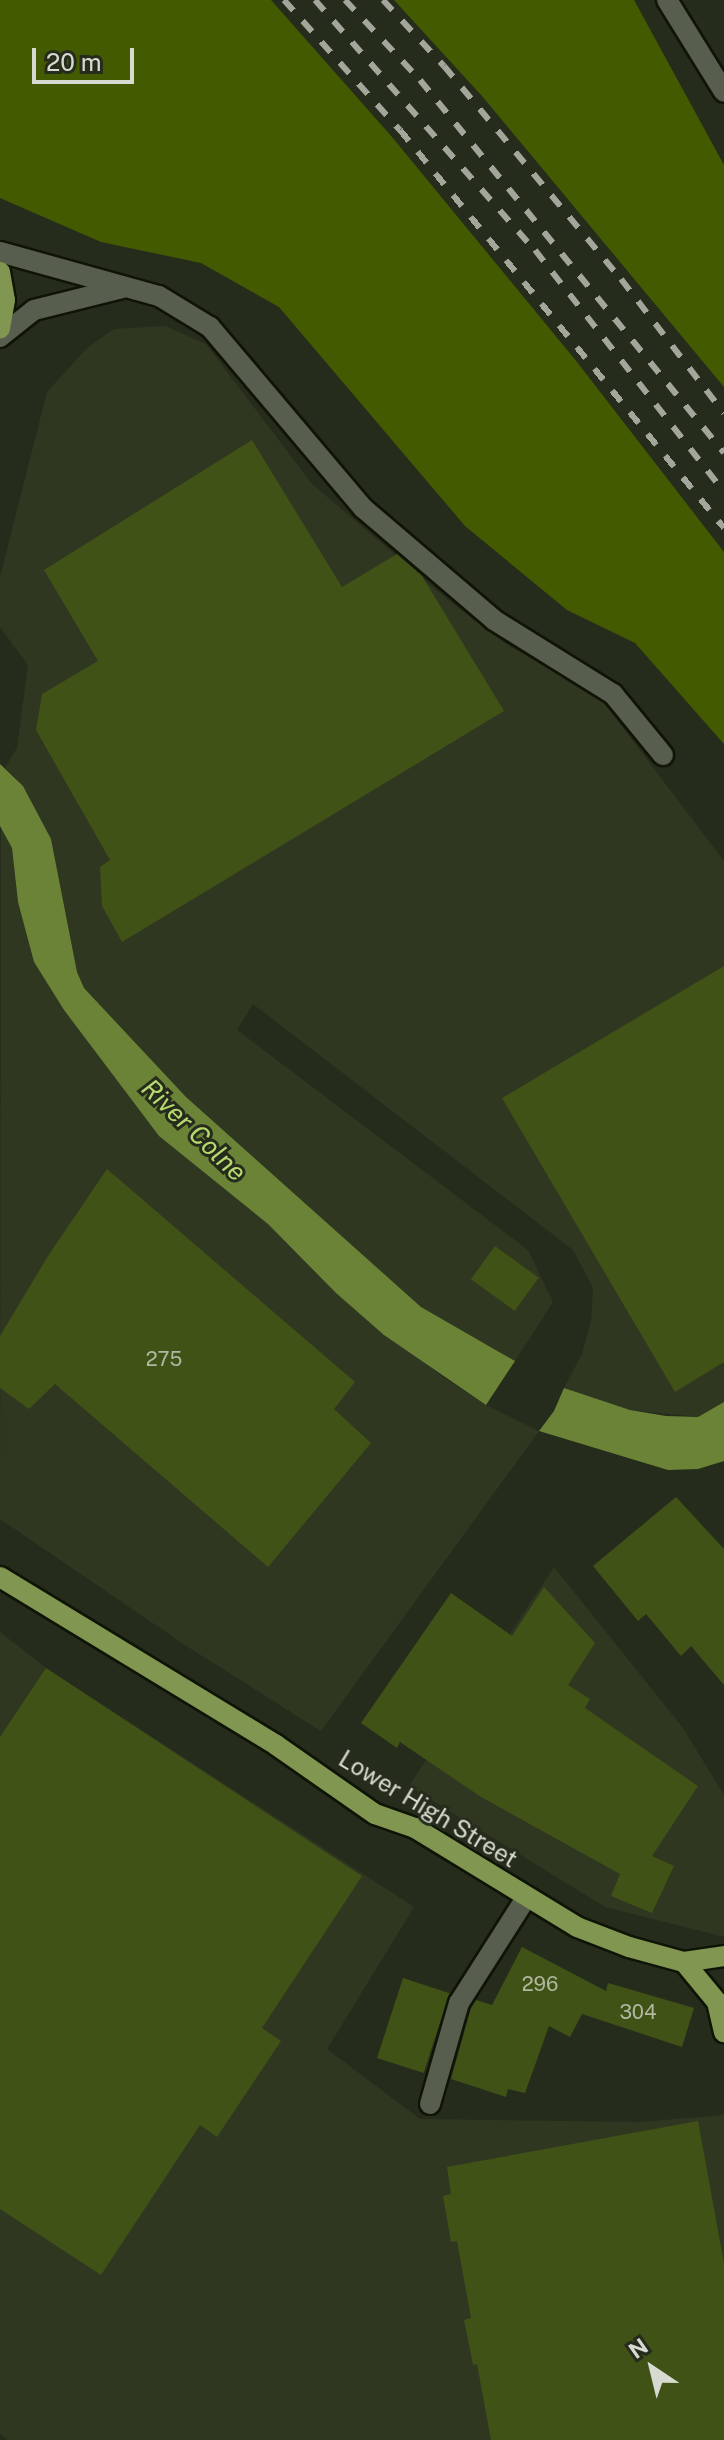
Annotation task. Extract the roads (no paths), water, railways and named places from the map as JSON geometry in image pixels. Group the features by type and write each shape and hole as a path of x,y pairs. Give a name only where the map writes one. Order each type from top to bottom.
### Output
{"main road":[{"path":"0,272 5,300 0,329"},
{"name":"Lower High Street","path":"1,1578 276,1745 375,1814 415,1828 577,1927 629,1947 684,1962 724,1956"},
{"path":"684,1962 717,2002 724,2030"}],"street":[{"path":"667,0 724,92"},
{"path":"0,252 159,296 210,327 363,508 494,620 613,694 663,755"},
{"path":"0,337 34,310 68,299 126,287"},
{"path":"430,2104 459,2003 526,1898"}],"water":[{"name":"River Colne","path":"0,764 23,786 51,839 77,972 84,988 186,1097 421,1307 515,1361 486,1405 384,1335 336,1293 268,1224 159,1136 64,1010 34,962 18,902 12,848 0,826"},
{"path":"564,1388 630,1410 666,1416 698,1417 724,1402 724,1461 698,1469 668,1470 539,1431 554,1411"}],"railway":[{"path":"284,0 400,130 724,528"},
{"path":"315,0 535,250 724,492"},
{"path":"345,0 420,80 724,453"},
{"path":"383,0 444,66 621,279 724,413"}]}
